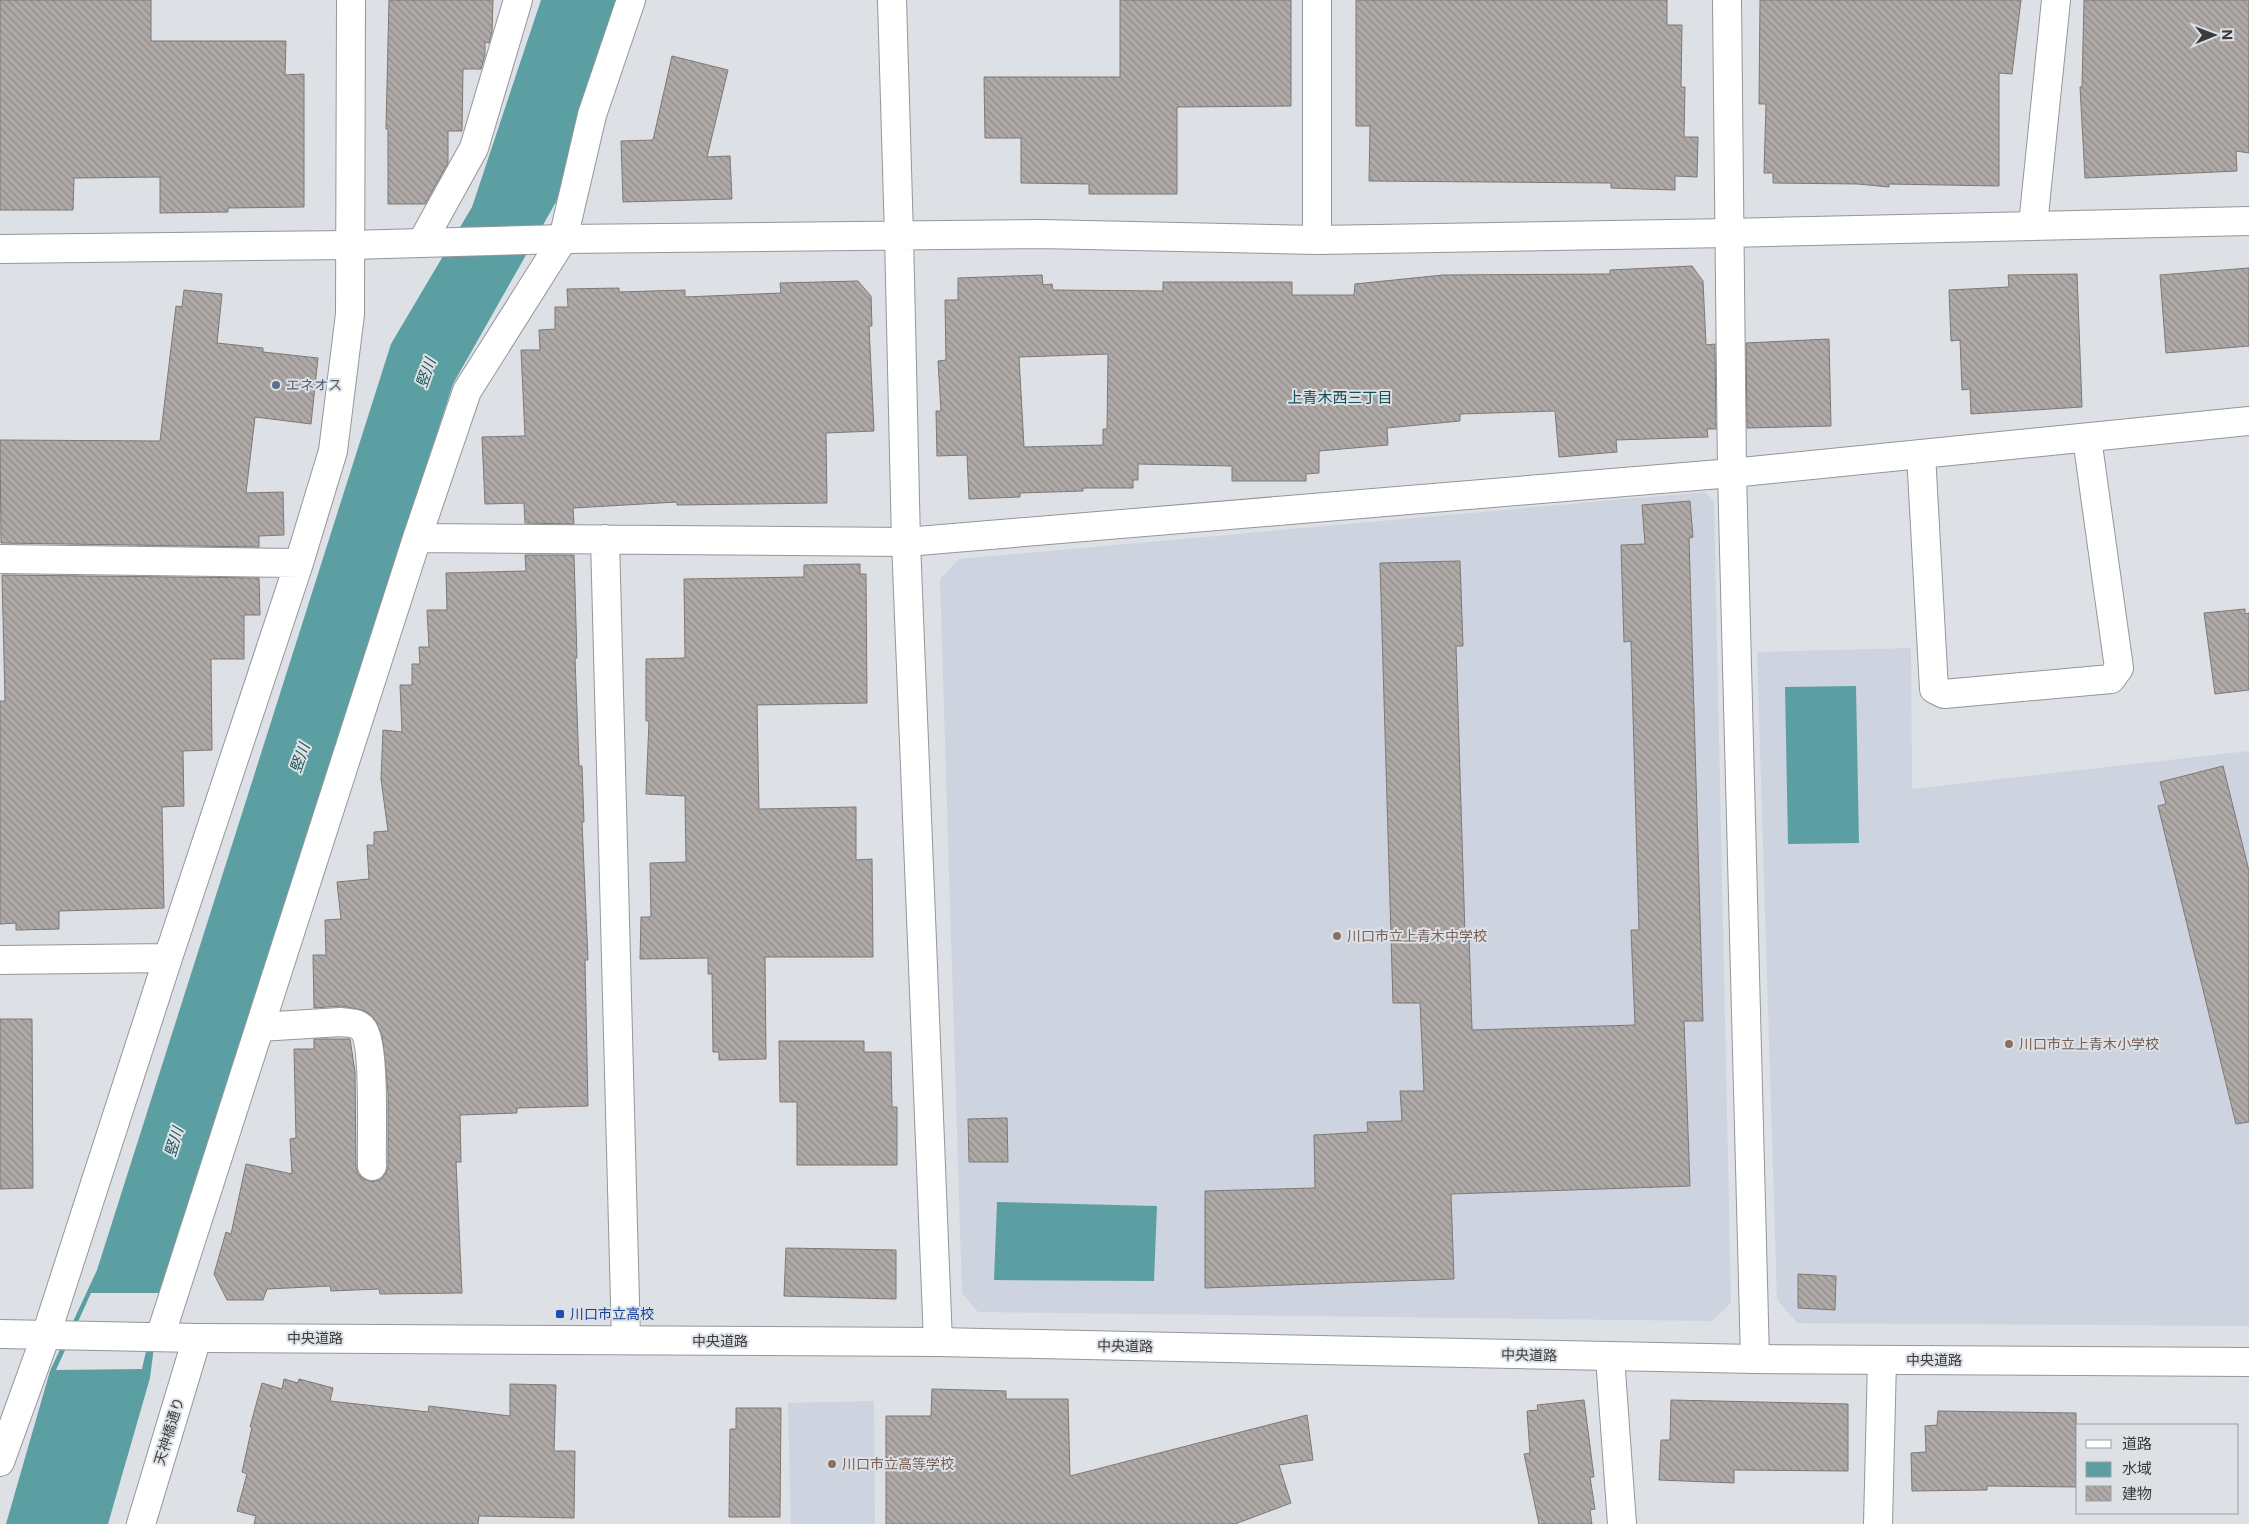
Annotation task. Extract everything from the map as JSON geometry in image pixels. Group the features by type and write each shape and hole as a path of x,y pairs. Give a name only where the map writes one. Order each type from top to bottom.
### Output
{"street":[{"path":"0,1462 55,1335 168,958 299,563 333,451 350,314 351,0"},
{"path":"422,242 474,148 518,0"},
{"path":"160,1337 417,538 467,391 563,239 592,115 631,0"},
{"path":"892,0 900,236 906,542 938,1342"},
{"path":"1317,0 1317,240"},
{"path":"1728,0 1728,234 1732,473 1755,1359"},
{"path":"2033,225 2056,0"},
{"path":"0,249 350,245 563,239 1040,234 1317,240 1728,234 2249,221"},
{"path":"417,538 906,542 1732,473 2249,422"},
{"path":"1921,454 1934,689 1944,694 2101,680 2111,679 2119,668 2087,438"},
{"path":"605,539 626,1340"},
{"path":"0,559 299,563"},
{"path":"0,960 168,958"},
{"path":"260,1027 340,1022 353,1023 363,1028 368,1041 370,1062 372,1166"},
{"name":"中央道路","path":"0,1334 196,1338 938,1342 1610,1357 2249,1362"},
{"name":"天神橋通り","path":"140,1524 196,1338"},
{"path":"1610,1357 1622,1524"},
{"path":"1878,1524 1882,1360"}],"shaded area":[{"name":"川口市立上青木中学校","path":"1705,492 1714,503 1731,1303 1712,1321 978,1312 962,1293 940,579 959,559"},
{"name":"川口市立上青木小学校","path":"1911,648 1912,789 2249,751 2249,1326 1797,1323 1777,1299 1757,652"},
{"name":"川口市立高等学校","path":"874,1401 875,1524 791,1524 788,1403"}],"water":[{"name":"竪川","path":"541,0 619,0 556,202 453,384 306,836 161,1292 150,1378 108,1524 6,1524 50,1371 97,1270 391,344 472,207"},
{"path":"1856,686 1859,843 1788,844 1785,687"},
{"path":"997,1202 1157,1206 1154,1281 994,1280"}],"pier":[{"path":"91,1293 159,1293 142,1369 56,1370"}],"building":[{"path":"0,0 151,0 151,41 286,41 285,75 304,74 304,207 228,208 228,212 160,213 160,177 74,178 73,210 0,210"},
{"path":"389,0 493,0 492,32 489,43 485,42 485,55 481,69 463,69 462,131 448,131 448,163 425,204 388,204 388,129 386,129"},
{"path":"1120,0 1291,0 1291,106 1177,107 1177,194 1089,194 1089,184 1021,183 1021,138 985,138 984,77 1120,77"},
{"path":"1356,0 1667,0 1667,25 1682,25 1681,87 1685,87 1684,137 1698,137 1697,177 1675,176 1675,190 1611,188 1611,183 1369,181 1370,126 1356,126"},
{"path":"1760,0 2021,0 2012,74 1999,73 1999,186 1889,184 1889,187 1858,184 1773,183 1773,173 1764,173 1766,104 1759,104"},
{"path":"2084,0 2249,0 2249,153 2236,151 2237,171 2085,178 2080,87 2082,87"},
{"path":"672,56 728,70 707,157 730,156 732,199 623,202 621,141 653,140"},
{"path":"1692,266 1703,281 1706,345 1715,344 1716,429 1707,429 1708,437 1616,440 1617,452 1559,457 1555,411 1460,414 1460,421 1387,428 1388,445 1319,451 1319,473 1306,474 1306,481 1232,481 1232,466 1138,464 1138,480 1133,480 1133,488 1083,488 1083,491 1020,493 1020,497 969,499 967,455 937,456 936,411 941,411 938,361 946,360 945,300 958,300 958,278 1042,275 1043,285 1052,284 1053,290 1163,291 1163,282 1292,282 1292,295 1354,295 1355,284 1443,275 1610,274 1610,270","holes":["1108,354 1107,429 1103,429 1103,445 1024,447 1019,357"]},
{"path":"2249,268 2249,346 2166,353 2160,275"},
{"path":"2077,274 2082,407 1971,414 1970,389 1962,390 1960,340 1951,341 1949,290 2009,287 2008,275"},
{"path":"858,281 871,296 872,326 869,326 874,431 826,433 827,503 677,505 677,502 573,508 574,524 525,523 524,503 485,504 482,437 525,436 521,350 540,350 539,330 555,329 555,307 568,307 567,289 619,288 619,292 685,290 685,297 781,293 780,283"},
{"path":"184,290 222,294 217,343 263,348 263,352 318,358 311,424 255,417 246,493 283,492 284,535 259,536 259,547 1,543 0,440 160,441 176,306 182,307"},
{"path":"1829,339 1831,426 1747,428 1746,343"},
{"path":"1690,501 1693,537 1689,538 1703,1021 1684,1021 1690,1186 1451,1194 1454,1279 1205,1288 1205,1191 1315,1188 1314,1135 1368,1132 1367,1122 1402,1121 1400,1091 1424,1091 1420,1003 1393,1003 1380,563 1460,561 1463,646 1456,646 1465,935 1469,935 1472,1030 1635,1025 1631,930 1639,930 1631,641 1624,642 1621,545 1645,544 1642,505"},
{"path":"525,555 574,555 577,658 575,658 579,766 582,766 584,822 582,822 588,960 585,960 588,1106 517,1108 517,1113 460,1115 461,1162 456,1162 462,1293 380,1294 379,1289 331,1291 330,1286 267,1289 263,1300 227,1300 214,1274 226,1232 231,1234 246,1164 292,1174 290,1139 296,1138 294,1049 314,1049 314,1039 350,1039 355,1072 356,1167 358,1174 372,1182 380,1180 386,1173 388,1166 388,1093 382,1034 372,1016 362,1010 341,1006 314,1008 313,955 326,955 325,920 341,919 337,882 369,879 367,845 374,845 374,832 388,831 381,779 383,730 402,732 400,685 412,685 412,664 420,664 419,647 429,647 427,610 447,610 446,573 526,571"},
{"path":"860,564 860,574 866,574 867,703 757,705 759,809 856,807 856,860 872,859 873,957 765,957 766,1059 719,1060 719,1052 713,1052 712,974 708,974 708,958 640,959 641,917 651,917 650,863 686,862 685,796 646,794 649,721 646,721 646,659 685,658 684,579 804,577 804,565"},
{"path":"2,575 259,578 260,615 244,615 244,659 211,659 212,750 183,751 184,806 162,807 164,908 59,911 59,929 16,930 16,923 0,924 0,701 5,701"},
{"path":"2245,609 2245,614 2249,613 2249,690 2215,694 2204,613"},
{"path":"2223,766 2249,871 2249,1122 2236,1124 2158,806 2166,804 2160,782"},
{"path":"0,1019 32,1019 33,1188 0,1189"},
{"path":"779,1041 864,1041 864,1052 891,1052 892,1107 897,1107 897,1165 797,1165 797,1102 780,1102"},
{"path":"1007,1118 1008,1162 969,1162 968,1119"},
{"path":"786,1248 896,1250 896,1299 784,1296"},
{"path":"1798,1274 1836,1276 1835,1310 1798,1308"},
{"path":"284,1379 298,1383 299,1379 333,1388 330,1401 428,1412 429,1406 510,1416 510,1384 556,1385 554,1451 575,1451 574,1518 479,1516 478,1524 254,1524 256,1516 237,1511 247,1474 242,1472 252,1427 250,1427 262,1383 282,1389"},
{"path":"932,1389 1006,1391 1006,1399 1068,1399 1070,1476 1307,1415 1313,1460 1279,1465 1291,1503 1235,1524 886,1524 886,1416 931,1416"},
{"path":"1584,1400 1594,1477 1590,1477 1595,1509 1590,1510 1592,1524 1539,1524 1524,1454 1530,1453 1527,1411 1538,1410 1537,1405"},
{"path":"1671,1400 1848,1404 1848,1471 1734,1470 1734,1483 1659,1480 1661,1440 1670,1440"},
{"path":"736,1408 781,1408 780,1517 729,1517 730,1429 736,1429"},
{"path":"1938,1411 2076,1413 2076,1487 1987,1486 1987,1490 1912,1491 1911,1453 1926,1452 1925,1426 1937,1425"}],"place":[{"name":"エネオス","path":"276,385"},
{"name":"川口市立上青木中学校","path":"1337,936"},
{"name":"川口市立上青木小学校","path":"2009,1044"},
{"name":"川口市立高校","path":"560,1314"},
{"name":"川口市立高等学校","path":"832,1464"}],"district":[{"name":"上青木西三丁目","path":"1340,398"}]}
